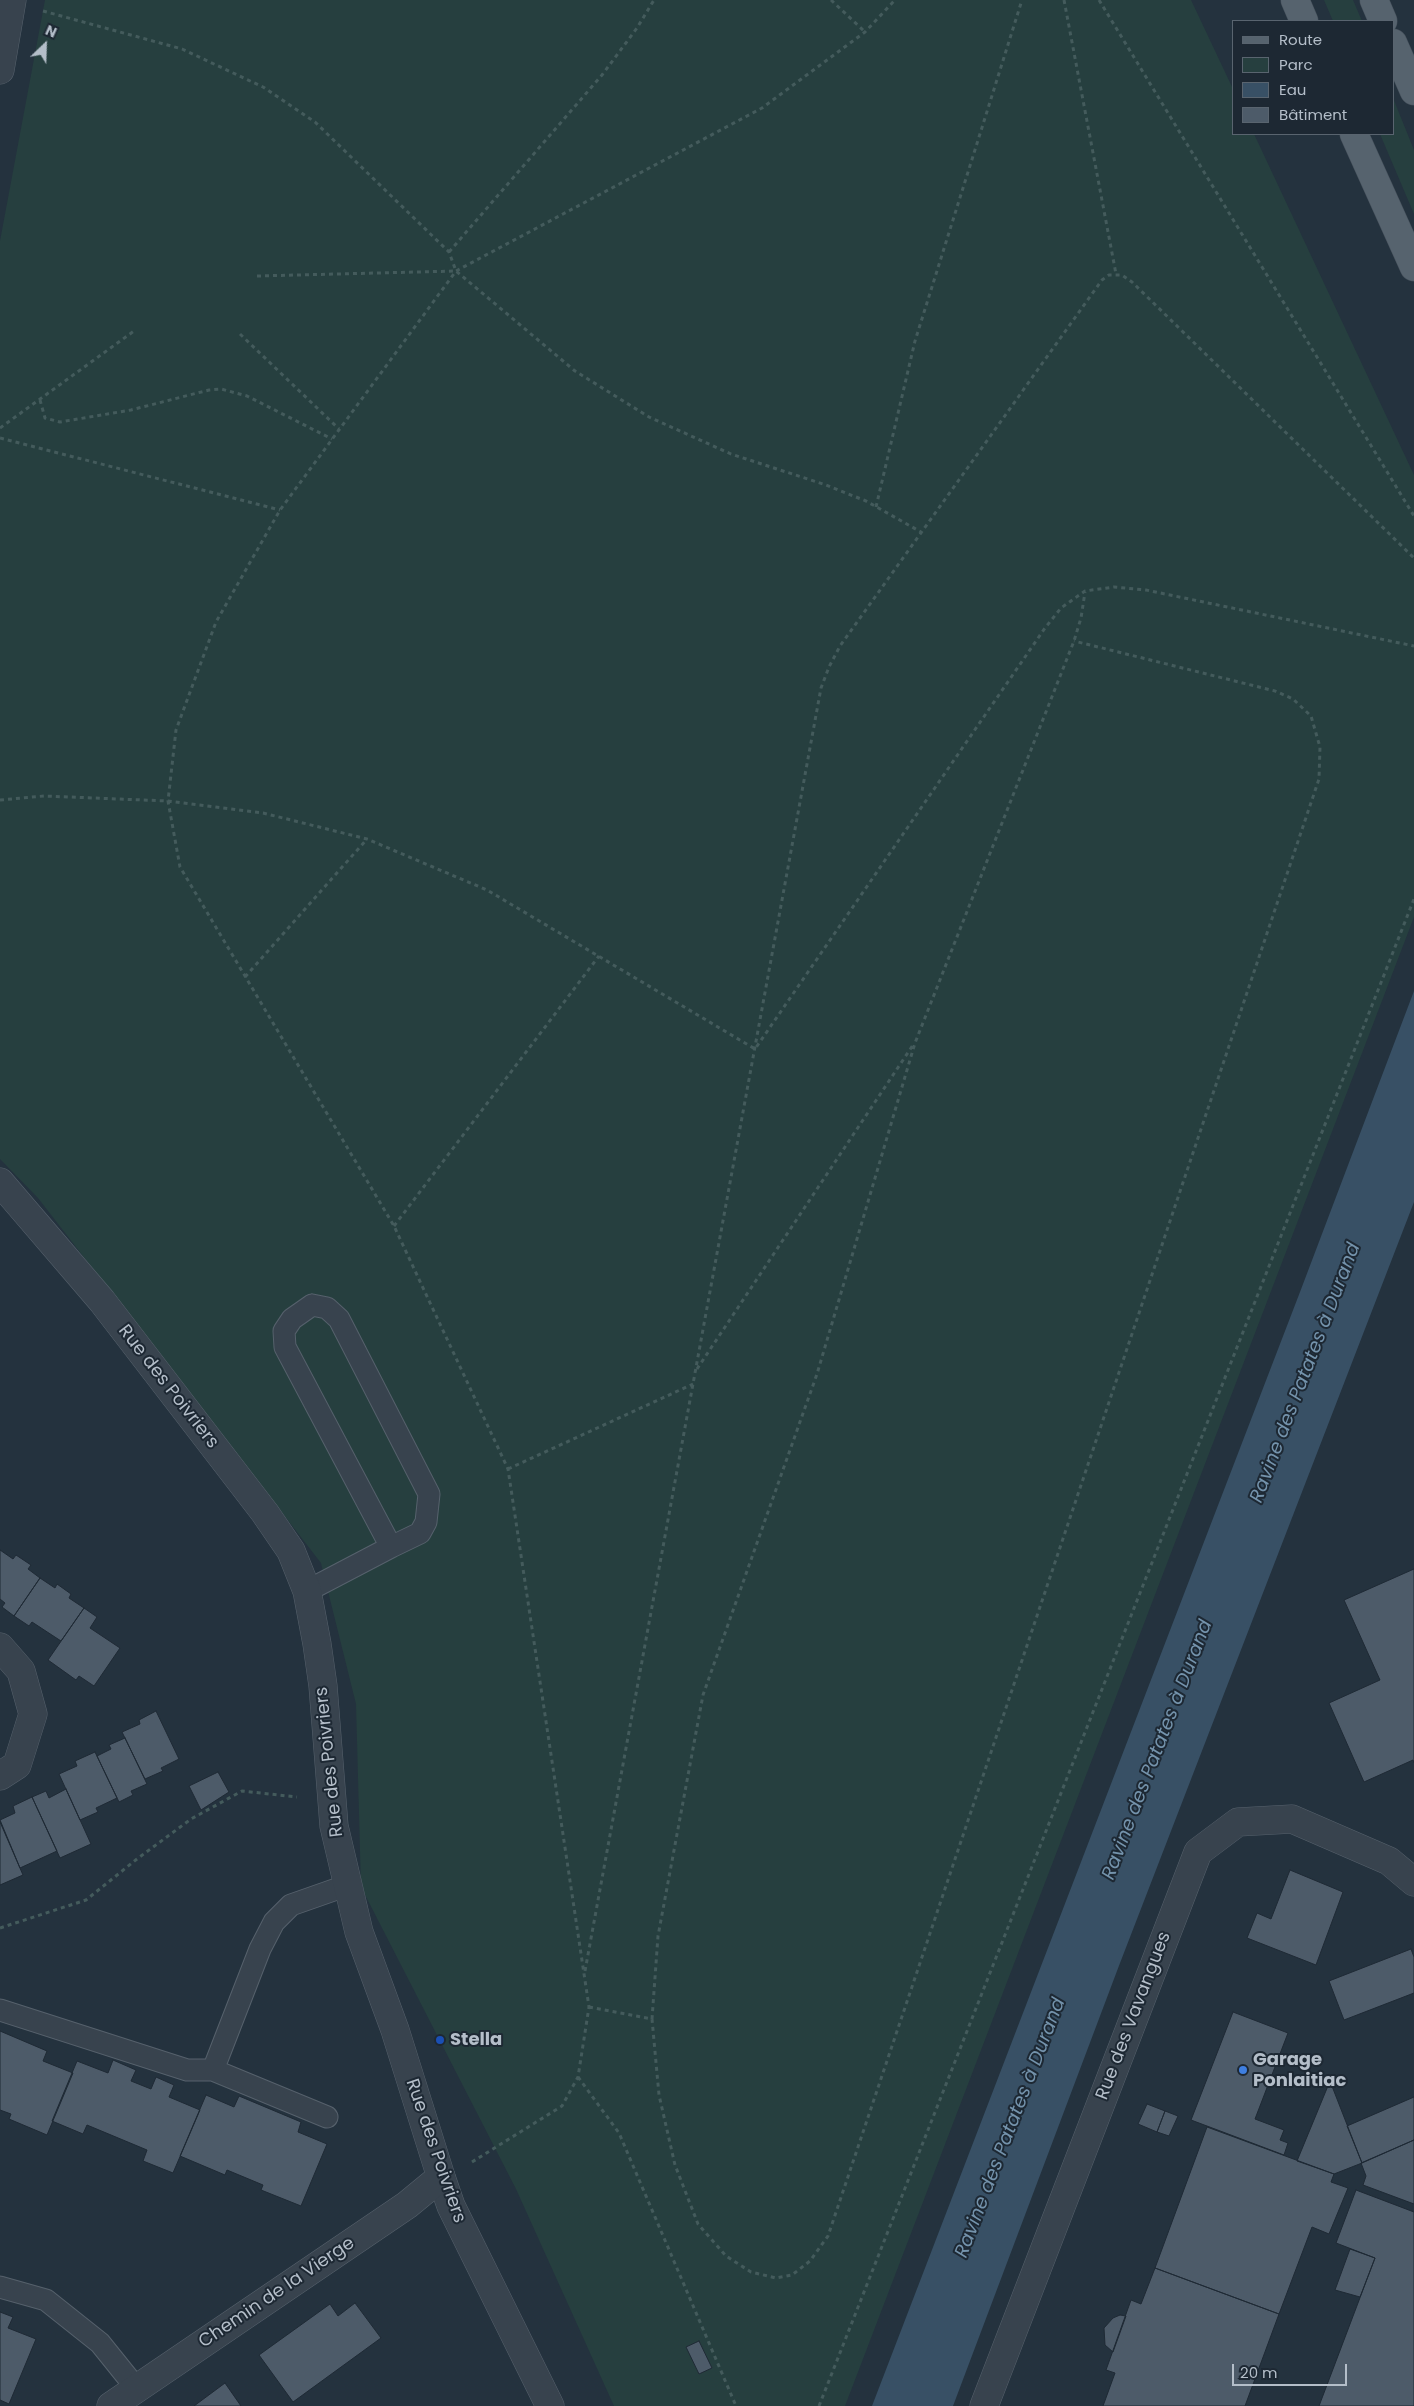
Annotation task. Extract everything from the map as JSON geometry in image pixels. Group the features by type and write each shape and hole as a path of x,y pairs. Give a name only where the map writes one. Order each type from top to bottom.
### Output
{"main road":[{"path":"1295,0 1304,20"},
{"path":"1374,0 1383,20"},
{"path":"1394,45 1414,91"},
{"path":"1354,135 1414,267"}],"street":[{"path":"0,70 10,1"},
{"name":"Rue des Poivriers","path":"0,1182 102,1300 265,1514 290,1551 307,1591 323,1686 334,1826 359,1932 396,2030 451,2206 550,2406"},
{"path":"0,1647 22,1671 33,1714 17,1765 0,1776"},
{"name":"Rue des Vavangues","path":"984,2406 1198,1852 1238,1822 1292,1819 1389,1861 1414,1882"},
{"name":"Chemin de la Vierge","path":"111,2406 407,2204 441,2178"}],"lane":[{"path":"307,1591 420,1533 426,1522 429,1494 339,1319 326,1308 312,1305 292,1319 284,1331 285,1347 391,1547"},
{"path":"214,2070 260,1949 274,1922 291,1905 348,1885"},
{"path":"0,2010 186,2070 214,2070 327,2117"},
{"path":"0,2288 46,2300 100,2343 137,2389"}],"path":[{"path":"449,252 602,75 637,28 654,0"},
{"path":"831,0 865,32"},
{"path":"441,2178 562,2106 578,2078 589,2008 508,1469 394,1226 180,867 168,800 176,730 216,622 280,510 456,270 762,108 865,32 896,0"},
{"path":"876,507 915,341 1022,0"},
{"path":"1064,0 1116,274"},
{"path":"1099,0 1414,516"},
{"path":"10,1 182,49 263,88 315,122 449,252 456,270 575,371 649,417 731,454 826,485 876,507 921,532"},
{"path":"257,276 456,270"},
{"path":"584,1974 821,688 828,667 840,646 1102,280 1116,274 1132,282 1414,558"},
{"path":"0,428 134,331"},
{"path":"240,334 339,429"},
{"path":"40,400 45,418 60,422 131,410 209,390 221,389 247,396 332,439"},
{"path":"0,438 280,510"},
{"path":"755,1049 1045,628 1061,608 1085,591 1114,587 1146,590 1414,646"},
{"path":"1074,641 1275,691 1293,699 1311,716 1320,747 1319,779 828,2236 810,2261 792,2275 776,2278 751,2272 726,2256 698,2224 673,2156 659,2095 652,2019 658,1936 703,1694 817,1374 915,1043 1074,641 1081,618 1085,591"},
{"path":"0,800 44,796 168,800 263,813 367,839 487,890 755,1049"},
{"path":"245,977 367,839"},
{"path":"819,2406 1414,899"},
{"path":"394,1226 599,956"},
{"path":"695,1371 915,1043"},
{"path":"508,1469 693,1384"},
{"path":"0,1928 86,1900 191,1819 242,1791 332,1800"},
{"path":"589,2008 652,2019"},
{"path":"578,2078 619,2133 736,2406"}],"green space":[{"path":"45,0 1191,0 1232,87 1232,135 1254,135 1414,475 1414,917 845,2406 614,2406 516,2189 361,1887 356,1704 321,1563 38,1198 0,1159 0,241"},
{"path":"1324,0 1353,0 1362,20 1333,20"},
{"path":"1394,100 1414,150 1414,214 1380,135 1394,135"}],"water":[{"name":"Ravine des Patates à Durand","path":"1414,991 1414,1202 1120,1963 953,2406 872,2406 1300,1292"}],"building":[{"path":"0,1550 13,1559 16,1555 31,1565 28,1569 40,1578 14,1616 2,1607 5,1603 0,1599"},
{"path":"1414,1569 1414,1763 1413,1760 1364,1782 1329,1703 1380,1680 1344,1600"},
{"path":"40,1578 55,1588 57,1584 71,1594 69,1598 84,1608 61,1641 32,1622 29,1626 14,1616"},
{"path":"84,1608 97,1617 90,1628 120,1648 94,1686 79,1676 76,1680 48,1660"},
{"path":"156,1711 179,1759 161,1768 163,1771 145,1779 122,1732 140,1724 139,1720"},
{"path":"125,1738 147,1784 131,1791 133,1795 119,1802 97,1756 111,1749 109,1745"},
{"path":"95,1752 117,1798 96,1808 98,1812 80,1820 59,1774 77,1766 75,1761"},
{"path":"218,1772 229,1792 201,1810 189,1786"},
{"path":"66,1789 91,1844 60,1858 32,1797 46,1791 49,1798"},
{"path":"32,1797 57,1851 20,1868 0,1820 15,1813 13,1806"},
{"path":"0,1822 23,1875 0,1885"},
{"path":"1290,1870 1343,1892 1316,1965 1247,1938 1257,1913 1271,1919"},
{"path":"1411,1949 1414,1957 1414,1993 1344,2020 1329,1981"},
{"path":"1233,2012 1288,2033 1255,2119 1284,2130 1280,2140 1288,2143 1284,2155 1191,2120"},
{"path":"0,2031 47,2051 43,2061 73,2073 47,2135 9,2119 11,2114 0,2110"},
{"path":"113,2060 136,2070 131,2081 151,2089 156,2077 174,2085 169,2097 200,2110 173,2173 143,2161 147,2150 87,2125 83,2134 52,2121 77,2061 108,2073"},
{"path":"1330,2081 1362,2163 1334,2174 1297,2161"},
{"path":"206,2095 234,2107 239,2096 301,2122 298,2132 327,2144 301,2206 261,2190 263,2185 227,2170 225,2175 180,2156"},
{"path":"1414,2097 1414,2140 1362,2163 1347,2126"},
{"path":"1147,2104 1165,2111 1157,2132 1138,2124"},
{"path":"1165,2111 1178,2116 1169,2136 1157,2132"},
{"path":"1207,2127 1334,2174 1331,2182 1348,2188 1329,2234 1312,2227 1279,2314 1155,2268"},
{"path":"1414,2140 1414,2204 1363,2185 1366,2176 1361,2163"},
{"path":"1356,2190 1414,2212 1414,2406 1319,2406 1375,2258 1336,2243"},
{"path":"1350,2249 1375,2258 1360,2297 1335,2290"},
{"path":"1155,2268 1279,2314 1245,2406 1103,2406 1115,2373 1106,2370 1131,2300 1141,2304"},
{"path":"355,2303 381,2338 293,2402 259,2355 330,2304 338,2316"},
{"path":"0,2312 13,2317 8,2328 36,2339 9,2404 0,2400"},
{"path":"1120,2315 1126,2316 1113,2352 1105,2345 1104,2328 1113,2318"},
{"path":"699,2341 712,2368 699,2374 686,2347"},
{"path":"225,2383 241,2406 194,2406"}],"place":[{"name":"Stella","path":"440,2040"},
{"name":"Garage Ponlaitiac","path":"1243,2070"}]}
